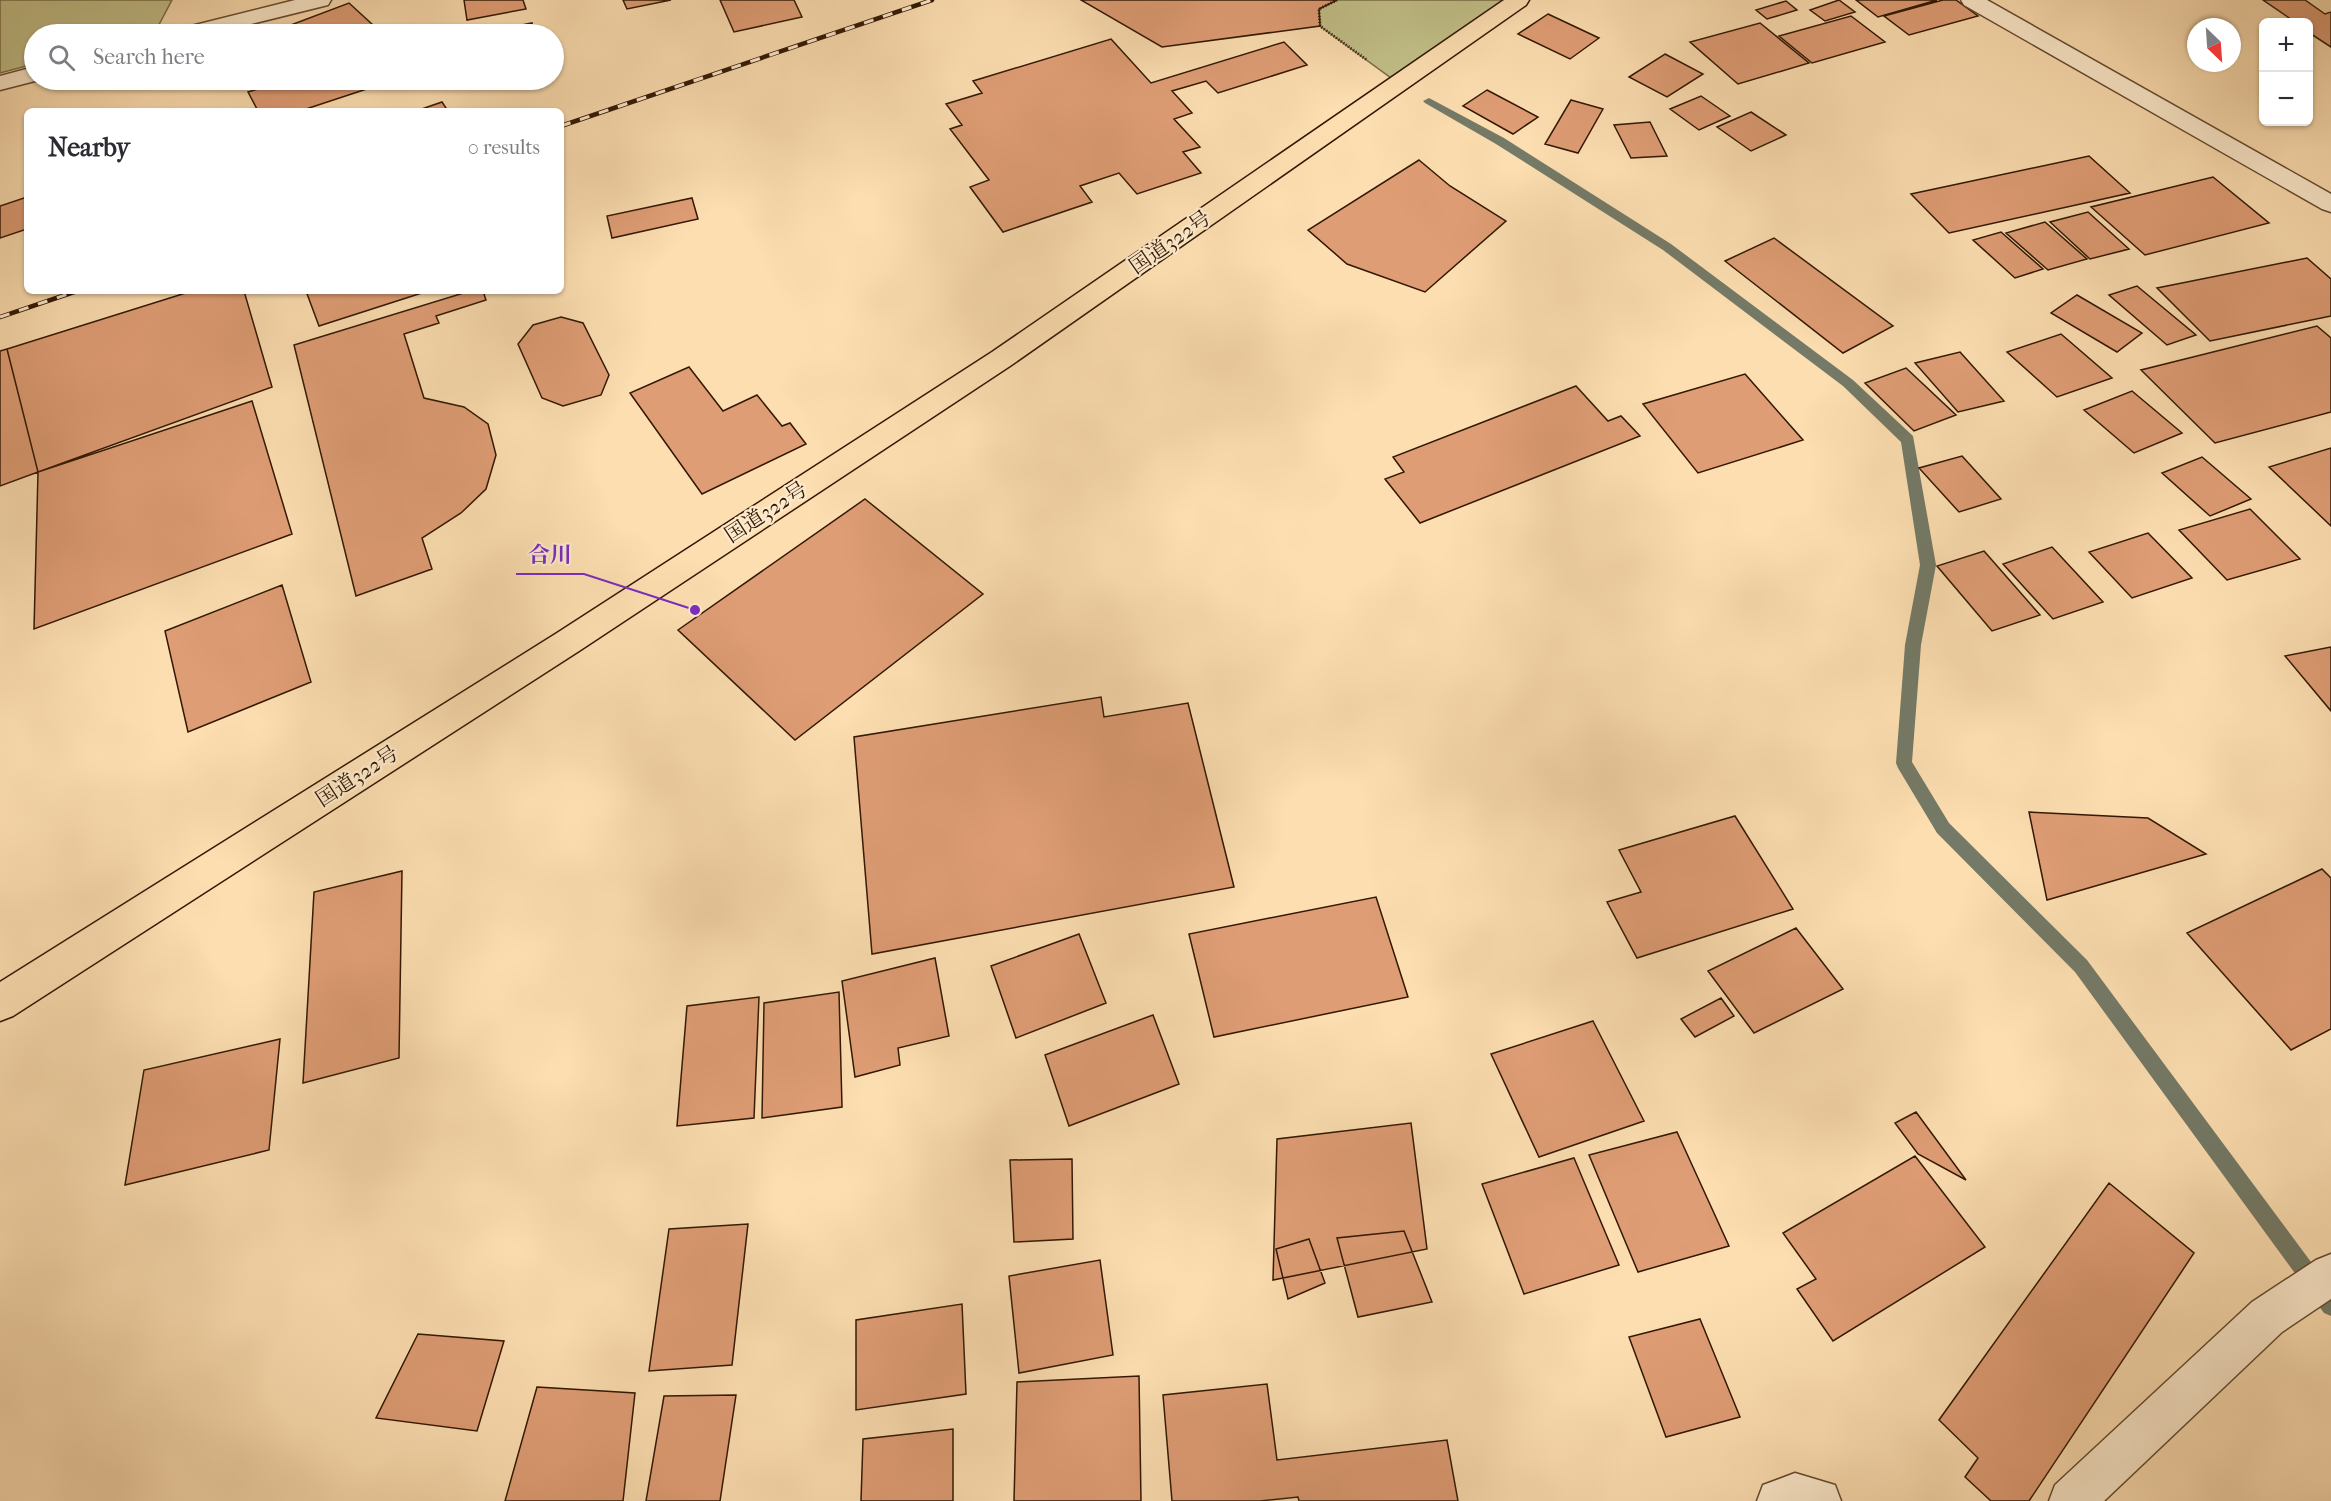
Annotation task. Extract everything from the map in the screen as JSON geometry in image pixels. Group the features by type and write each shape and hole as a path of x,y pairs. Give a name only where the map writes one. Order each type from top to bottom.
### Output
{"highway":[{"name":"国道322号","path":"0,1004 568,642 991,366 1518,0"}],"street":[{"path":"226,24 320,0"},
{"path":"1972,0 2331,204"},
{"path":"0,83 24,77"},
{"path":"2071,1501 2267,1317 2331,1275"},
{"path":"1779,1501 1795,1495 1819,1501"}],"path":[{"path":"1336,0 1318,9 1320,26 1398,83"}],"shaded area":[{"path":"0,0 172,0 159,24 24,24 24,67 0,73"},
{"path":"1337,0 1518,0 1398,83 1320,26 1319,9"}],"building":[{"path":"464,0 523,0 526,9 467,20"},
{"path":"623,0 671,0 627,9"},
{"path":"720,0 794,0 802,17 734,32"},
{"path":"1081,0 1337,0 1319,9 1320,26 1162,47"},
{"path":"1839,0 1855,12 1825,21 1810,10"},
{"path":"1856,0 1937,0 1878,17"},
{"path":"1943,0 1956,0 1978,16 1909,35 1884,16"},
{"path":"2263,0 2305,0 2325,14 2331,12 2331,47 2313,35 2313,18 2289,18"},
{"path":"1786,1 1797,10 1767,19 1756,10"},
{"path":"349,3 372,24 293,24"},
{"path":"1548,14 1599,38 1570,59 1518,34"},
{"path":"1851,16 1885,42 1812,63 1779,36"},
{"path":"1760,23 1809,63 1738,84 1690,42"},
{"path":"1111,39 1151,83 1284,42 1307,65 1218,93 1206,81 1172,91 1192,113 1174,119 1200,147 1183,152 1201,173 1137,194 1119,173 1080,186 1092,202 1003,232 970,187 989,180 950,129 962,125 946,104 982,93 973,81"},
{"path":"1665,54 1703,74 1667,97 1629,77"},
{"path":"254,90 364,90 309,108 256,108 248,92"},
{"path":"1487,90 1538,117 1513,134 1463,106"},
{"path":"1701,96 1730,116 1699,130 1670,109"},
{"path":"1571,100 1603,109 1578,153 1545,144"},
{"path":"442,102 446,108 425,108"},
{"path":"1751,112 1786,135 1751,151 1717,127"},
{"path":"1650,122 1667,156 1631,158 1614,125"},
{"path":"2089,156 2130,193 1949,233 1911,194"},
{"path":"1419,160 1450,186 1506,221 1425,292 1347,264 1308,230"},
{"path":"2213,177 2269,223 2145,255 2091,207"},
{"path":"24,198 24,230 0,238 0,206"},
{"path":"692,198 698,219 612,238 607,216"},
{"path":"2088,212 2129,249 2090,259 2050,222"},
{"path":"2045,222 2087,259 2048,270 2006,233"},
{"path":"2001,232 2043,269 2015,278 1973,240"},
{"path":"1774,238 1893,326 1843,353 1725,261"},
{"path":"2307,258 2331,279 2331,316 2210,341 2157,288"},
{"path":"2137,286 2196,335 2167,345 2109,295"},
{"path":"182,294 245,294 272,387 38,472 7,349"},
{"path":"307,294 419,294 319,326"},
{"path":"460,294 484,294 486,300 436,316 439,323 404,334 424,398 464,407 488,424 496,455 486,489 461,513 422,538 432,569 356,596 294,345"},
{"path":"2077,295 2142,333 2117,352 2051,313"},
{"path":"561,317 583,323 609,375 601,395 563,406 542,398 518,344 533,325"},
{"path":"2317,326 2331,338 2331,412 2215,443 2141,370"},
{"path":"2061,334 2112,378 2057,397 2007,352"},
{"path":"7,349 38,472 0,486 0,351"},
{"path":"1960,352 2004,401 1958,412 1915,363"},
{"path":"689,367 723,411 757,395 782,426 790,423 806,444 702,494 630,393"},
{"path":"1906,368 1956,415 1914,431 1865,383"},
{"path":"1745,374 1803,440 1698,473 1643,404"},
{"path":"1576,386 1608,421 1621,416 1640,436 1420,523 1385,479 1404,472 1393,457"},
{"path":"2132,391 2182,433 2134,453 2084,410"},
{"path":"252,401 292,534 34,629 38,472"},
{"path":"2331,448 2331,526 2269,467"},
{"path":"1962,456 2001,499 1959,512 1919,468"},
{"path":"2202,457 2251,499 2210,516 2162,473"},
{"path":"865,499 983,594 795,740 678,630"},
{"path":"2250,509 2300,559 2227,580 2179,530"},
{"path":"2148,533 2192,578 2132,598 2089,552"},
{"path":"2052,547 2103,602 2053,619 2003,564"},
{"path":"1984,551 2040,615 1992,631 1937,566"},
{"path":"282,585 311,682 188,732 165,631"},
{"path":"2331,647 2331,711 2285,656"},
{"path":"1101,697 1104,717 1188,703 1234,887 872,954 854,737"},
{"path":"2029,812 2148,818 2206,854 2047,900"},
{"path":"1735,816 1793,909 1637,958 1607,902 1641,892 1619,850"},
{"path":"2322,869 2331,878 2331,1029 2291,1050 2187,933"},
{"path":"402,871 399,1058 303,1083 314,892"},
{"path":"1376,897 1408,997 1214,1037 1189,934"},
{"path":"1796,928 1843,989 1754,1033 1708,971"},
{"path":"1079,934 1106,1003 1016,1038 991,966"},
{"path":"935,958 949,1036 898,1048 900,1065 855,1077 842,981"},
{"path":"839,992 842,1107 762,1118 764,1003"},
{"path":"759,997 754,1118 677,1126 687,1006"},
{"path":"1721,998 1734,1016 1695,1037 1681,1019"},
{"path":"1153,1015 1179,1084 1069,1126 1045,1055"},
{"path":"1593,1021 1644,1121 1539,1157 1491,1054"},
{"path":"280,1039 269,1150 125,1185 144,1070"},
{"path":"1916,1112 1966,1180 1918,1154 1895,1123"},
{"path":"1411,1123 1427,1249 1273,1280 1277,1139"},
{"path":"1677,1132 1729,1246 1638,1272 1589,1155"},
{"path":"1915,1156 1985,1247 1833,1341 1797,1289 1816,1279 1783,1233"},
{"path":"1574,1158 1619,1265 1524,1294 1482,1184"},
{"path":"1072,1159 1073,1239 1014,1242 1010,1160"},
{"path":"2109,1183 2194,1253 2029,1501 1991,1501 1965,1477 1978,1458 1939,1420"},
{"path":"748,1224 732,1365 649,1371 669,1229"},
{"path":"1404,1231 1432,1302 1358,1317 1337,1238"},
{"path":"1309,1239 1325,1283 1288,1299 1276,1249"},
{"path":"1100,1260 1113,1355 1019,1373 1009,1276"},
{"path":"962,1304 966,1394 856,1410 856,1320"},
{"path":"1700,1319 1740,1417 1666,1437 1629,1337"},
{"path":"418,1334 504,1341 477,1431 376,1418"},
{"path":"1139,1376 1141,1501 1014,1501 1017,1382"},
{"path":"1267,1384 1277,1460 1447,1440 1458,1501 1299,1501 1298,1497 1260,1501 1172,1501 1163,1395"},
{"path":"537,1387 635,1393 623,1501 505,1501"},
{"path":"736,1395 720,1501 646,1501 664,1396"},
{"path":"953,1429 953,1501 861,1501 863,1439"}],"waterway":[{"path":"1429,101 1500,141 1667,247 1848,383 1908,440 1928,565 1913,645 1904,763 1943,828 2081,966 2331,1306"}],"railway":[{"path":"564,125 932,0"},
{"path":"0,317 68,294"}],"place":[{"name":"合川","path":"695,610"}]}
